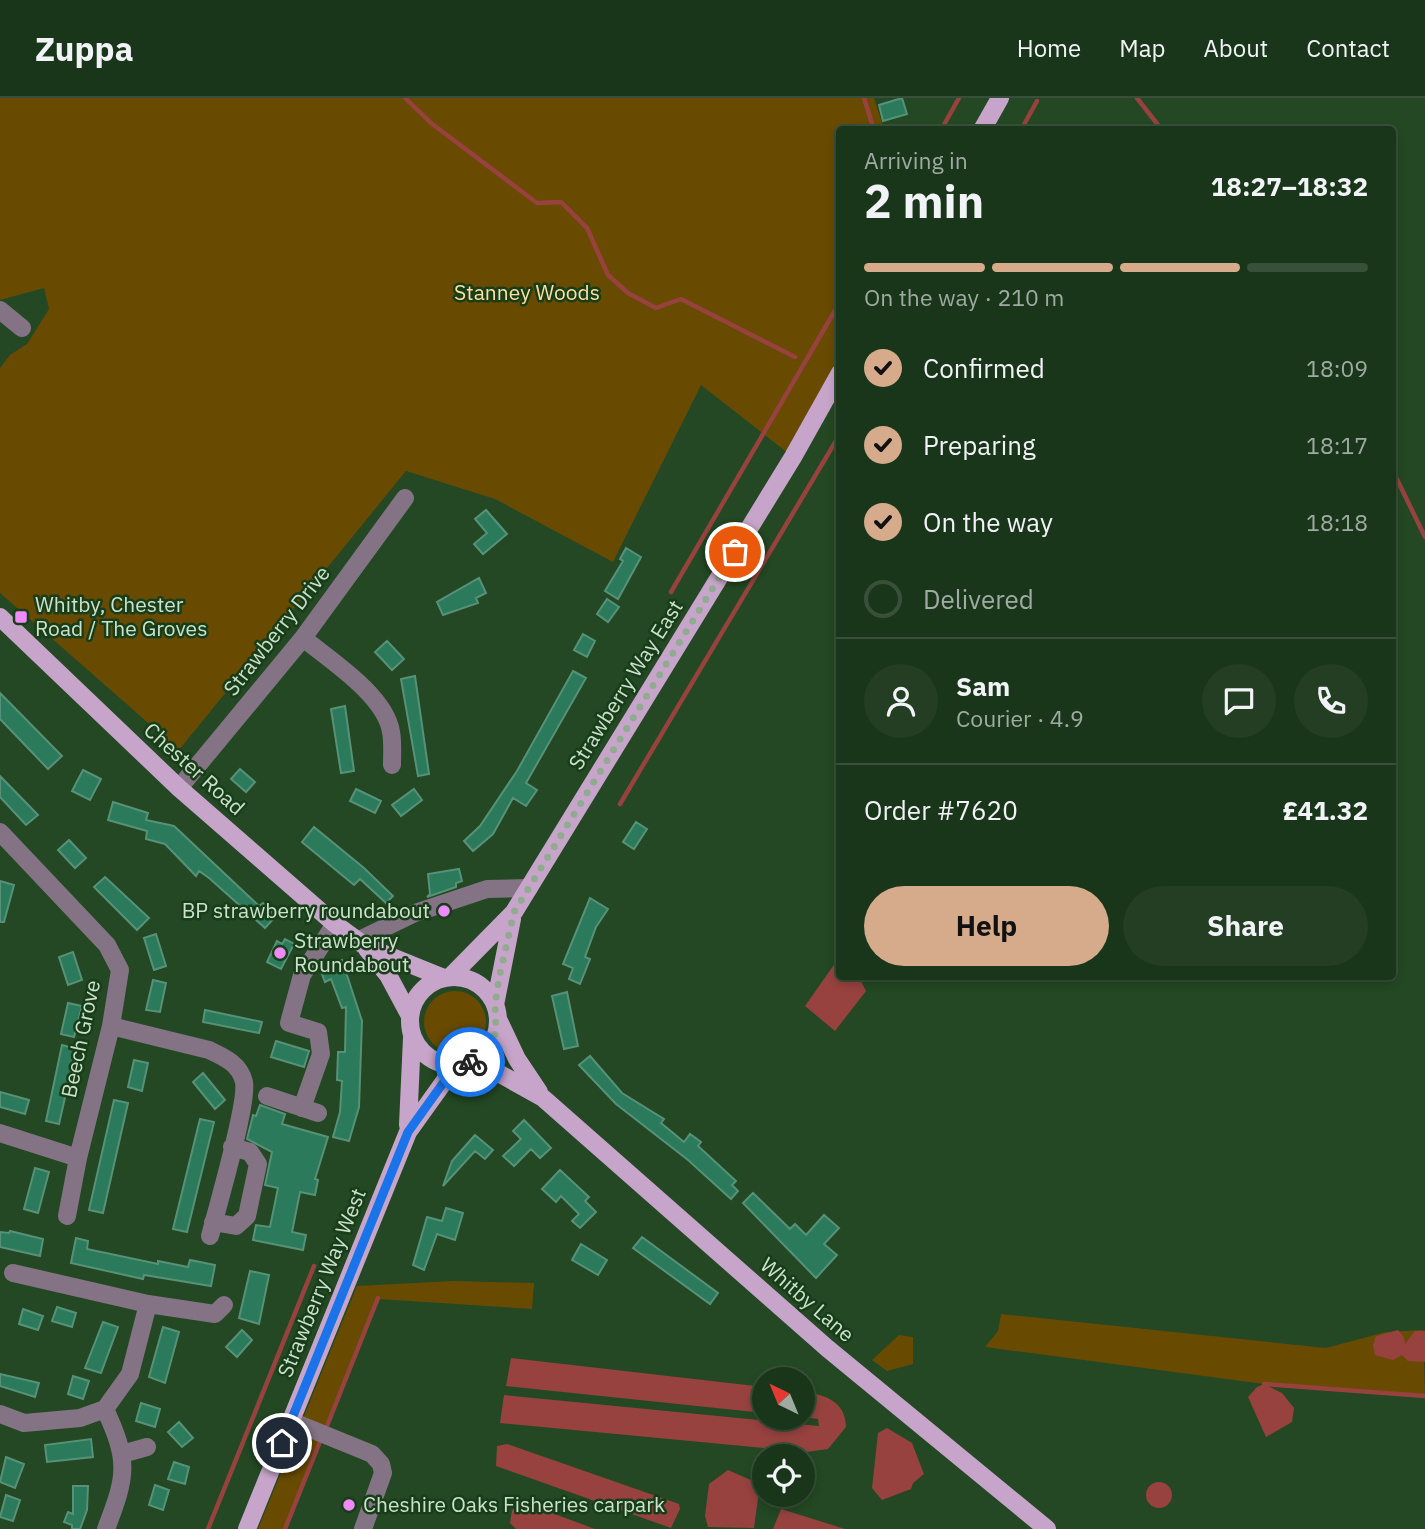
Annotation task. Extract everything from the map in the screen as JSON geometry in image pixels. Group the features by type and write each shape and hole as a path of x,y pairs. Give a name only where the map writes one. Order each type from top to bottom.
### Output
{"main road":[{"path":"984,126 1000,98"},
{"name":"Strawberry Way East","path":"447,978 514,912 793,457 836,380"},
{"name":"Chester Road","path":"0,617 179,788 335,924 361,943 388,975 411,1025"},
{"name":"Strawberry Way East","path":"496,1011 514,912"},
{"name":"Chester Road","path":"361,943 447,978"},
{"path":"447,978 477,984 496,1011 496,1032 490,1045 462,1064 441,1064 428,1057 411,1025 421,991 447,978"},
{"name":"Whitby Lane","path":"496,1011 517,1059 543,1098"},
{"name":"Strawberry Way West","path":"408,1132 413,1059 411,1025"},
{"name":"Whitby Lane","path":"462,1064 502,1075 543,1098 827,1348 1047,1529"},
{"name":"Strawberry Way West","path":"247,1529 408,1132 462,1064"}],"street":[{"path":"0,310 22,328"},
{"name":"Strawberry Drive","path":"179,788 303,638 405,498"},
{"path":"303,638 356,681 385,715 391,730 392,765"},
{"name":"Beech Grove","path":"0,832 107,945 120,970 111,1026 78,1158 67,1216"},
{"path":"361,943 415,913 487,889 529,888"},
{"path":"267,1096 310,1111 321,1054 318,1032 289,1024 302,975 335,924"},
{"path":"111,1026 209,1050 234,1064 244,1083 212,1229 236,1226 247,1216 258,1164 250,1152 232,1147"},
{"path":"0,1133 78,1158"},
{"path":"13,1273 148,1304 219,1316"},
{"path":"0,1414 24,1423 80,1418 105,1409 130,1374 148,1304"},
{"path":"105,1409 122,1454 123,1469 117,1502 106,1529"},
{"path":"290,1421 372,1454 381,1464 383,1473 363,1529"},
{"path":"122,1454 147,1447"}],"green space":[{"name":"Stanney Woods","path":"0,98 874,98 883,126 836,126 836,380 793,457 701,385 613,562 495,499 406,471 179,750 0,593 0,368 10,355 27,344 49,309 44,288 0,300"},
{"name":"Strawberry Roundabout","path":"455,991 467,993 477,1000 484,1010 484,1034 477,1044 467,1051 455,1053 443,1051 433,1044 426,1034 424,1022 426,1010 433,1000 443,993"},
{"path":"453,1281 534,1283 532,1309 378,1299 285,1529 258,1529 357,1286"},
{"path":"1001,1314 1326,1348 1386,1332 1423,1330 1425,1396 1264,1384 985,1347 998,1331"},
{"path":"899,1335 913,1337 913,1364 887,1371 872,1360"}],"shaded area":[{"path":"836,962 836,980 860,980 866,991 835,1031 805,1006"},
{"path":"1398,1330 1404,1337 1405,1344 1415,1331 1425,1331 1425,1362 1408,1361 1402,1355 1393,1360 1375,1355 1373,1345 1376,1336"},
{"path":"511,1358 752,1386 752,1412 506,1386"},
{"path":"1264,1384 1282,1393 1294,1408 1292,1422 1266,1437 1248,1397"},
{"path":"816,1394 838,1405 845,1418 846,1427 828,1449 815,1451 815,1444 752,1444 752,1447 500,1423 504,1395 752,1419 752,1430 816,1430 816,1426 819,1426"},
{"path":"887,1428 912,1443 924,1474 913,1483 911,1489 882,1500 872,1488 878,1433"},
{"path":"507,1444 679,1504 680,1509 671,1528 496,1466 497,1446"},
{"path":"728,1470 752,1480 752,1507 757,1507 754,1528 708,1527 705,1516 709,1484"},
{"path":"1159,1482 1168,1486 1172,1495 1168,1504 1159,1508 1150,1504 1146,1495 1150,1486"},
{"path":"525,1503 595,1529 516,1529 510,1523 512,1510"},
{"path":"781,1509 845,1529 773,1529"}],"building":[{"path":"902,98 907,114 883,121 879,105"},
{"path":"486,510 507,534 483,554 474,544 487,533 475,519"},
{"path":"626,548 641,557 618,599 605,591 623,561 620,559"},
{"path":"479,578 486,593 476,598 478,603 443,615 437,602"},
{"path":"607,599 619,607 608,622 597,614"},
{"path":"583,634 595,641 587,657 574,650"},
{"path":"387,641 404,659 392,670 375,652"},
{"path":"573,671 586,678 526,783 537,790 526,806 513,798 493,834 473,851 464,841 480,826 517,771"},
{"path":"415,676 429,774 418,776 401,679"},
{"path":"0,693 62,756 48,769 0,719"},
{"path":"345,706 354,771 341,773 331,709"},
{"path":"240,769 255,782 246,792 231,779"},
{"path":"83,770 101,779 90,800 72,791"},
{"path":"0,776 38,815 26,825 0,797"},
{"path":"356,789 381,801 375,813 350,801"},
{"path":"414,789 422,800 401,816 392,805"},
{"path":"113,802 148,813 146,820 174,826 259,906 263,903 276,916 265,928 209,878 199,871 196,876 165,844 146,839 147,831 108,820"},
{"path":"636,822 647,829 634,849 623,842"},
{"path":"314,827 393,896 386,903 360,879 354,885 302,842"},
{"path":"69,840 86,858 75,868 58,850"},
{"path":"459,869 462,881 456,883 456,887 427,897 430,894 428,874"},
{"path":"105,877 149,918 137,930 94,887"},
{"path":"0,881 14,885 4,922 0,922"},
{"path":"590,898 608,909 596,927 585,957 590,959 580,984 569,979 573,968 563,964"},
{"path":"156,934 166,966 154,970 144,938"},
{"name":"Strawberry Roundabout","path":"285,939 294,944 281,969 267,962 277,941 282,944"},
{"path":"73,952 82,980 68,985 59,957"},
{"path":"342,960 362,1021 359,1107 349,1141 333,1137 340,1112 342,1081 337,1080 338,1052 345,1052 346,1007 342,1008 331,979 325,982 320,969"},
{"path":"153,980 166,983 160,1012 146,1010"},
{"path":"567,992 578,1046 564,1049 552,996"},
{"path":"68,1003 82,1006 74,1037 61,1034"},
{"path":"205,1010 262,1022 259,1033 203,1022"},
{"path":"276,1041 309,1051 304,1067 271,1057"},
{"path":"62,1045 76,1049 59,1124 46,1121"},
{"path":"590,1056 622,1093 664,1119 661,1123 684,1142 690,1134 701,1142 698,1146 736,1181 732,1185 738,1191 731,1199 688,1160 616,1104 579,1065"},
{"path":"134,1060 148,1063 142,1091 128,1087"},
{"path":"203,1073 225,1100 215,1109 193,1082"},
{"path":"0,1092 29,1100 25,1114 0,1107"},
{"path":"114,1100 128,1103 103,1213 89,1210"},
{"path":"260,1105 285,1114 282,1124 328,1137 315,1179 318,1180 315,1195 300,1192 292,1232 306,1235 303,1250 253,1240 256,1225 270,1227 278,1188 265,1185 272,1152 247,1139 253,1115 256,1116"},
{"path":"200,1119 214,1122 187,1232 173,1229"},
{"path":"524,1120 551,1148 540,1158 531,1149 514,1166 503,1156 521,1139 513,1131"},
{"path":"475,1135 493,1150 485,1159 475,1151 443,1186 452,1161"},
{"path":"35,1168 49,1172 38,1213 24,1209"},
{"path":"560,1170 589,1197 585,1201 596,1212 580,1228 572,1221 579,1214 561,1196 556,1202 542,1189"},
{"path":"753,1193 790,1229 795,1224 806,1235 824,1215 839,1228 824,1244 837,1255 816,1278 743,1203"},
{"path":"446,1208 463,1213 455,1240 437,1234 424,1270 413,1265 427,1217 442,1221"},
{"path":"10,1231 43,1239 40,1256 0,1247 0,1232"},
{"path":"642,1237 718,1293 710,1304 633,1248"},
{"path":"76,1238 88,1241 87,1249 158,1264 158,1261 188,1267 190,1260 215,1265 211,1286 144,1275 143,1279 71,1263"},
{"path":"581,1244 607,1260 598,1275 572,1260"},
{"path":"250,1271 269,1275 259,1324 239,1318"},
{"path":"57,1307 76,1313 72,1327 52,1321"},
{"path":"23,1309 43,1316 38,1330 19,1324"},
{"path":"103,1322 118,1327 101,1373 85,1368"},
{"path":"163,1327 179,1332 165,1383 149,1377"},
{"path":"242,1330 252,1340 237,1357 226,1347"},
{"path":"0,1374 39,1383 35,1397 0,1386"},
{"path":"73,1376 89,1381 83,1399 68,1394"},
{"path":"141,1403 160,1409 155,1427 136,1421"},
{"path":"179,1422 193,1438 182,1447 168,1432"},
{"path":"91,1439 93,1457 47,1462 45,1445"},
{"path":"6,1457 24,1464 15,1488 0,1482"},
{"path":"174,1462 189,1467 185,1484 168,1479"},
{"path":"155,1485 169,1490 163,1510 149,1505"},
{"path":"73,1486 88,1486 87,1510 80,1529 72,1529 72,1525 64,1522 68,1512 73,1514"},
{"path":"6,1495 20,1500 13,1521 0,1517"}],"waterway":[{"path":"405,98 431,123 537,203 561,202 587,228 608,275 628,293 656,308 681,299 795,357"},
{"path":"864,98 873,126"},
{"path":"943,126 959,98"},
{"path":"1137,98 1159,126"},
{"path":"1023,126 1037,101"},
{"path":"671,592 836,309"},
{"path":"620,804 836,441"},
{"path":"1396,477 1425,537"},
{"path":"208,1529 314,1266"},
{"path":"325,1431 378,1298"},
{"path":"1264,1384 1425,1396"},
{"path":"285,1529 321,1439"}],"way so far":[{"path":"470,1062 490,1045 496,1032 498,1017 495,1005 499,978 514,912 735,552"}],"place":[{"name":"Whitby, Chester Road / The Groves","path":"21,617"},
{"name":"BP strawberry roundabout","path":"444,911"},
{"name":"Strawberry Roundabout","path":"280,953"},
{"name":"Cheshire Oaks Fisheries carpark","path":"349,1505"}],"route":[{"path":"282,1443 408,1132 425,1103 456,1065 470,1062"}]}
